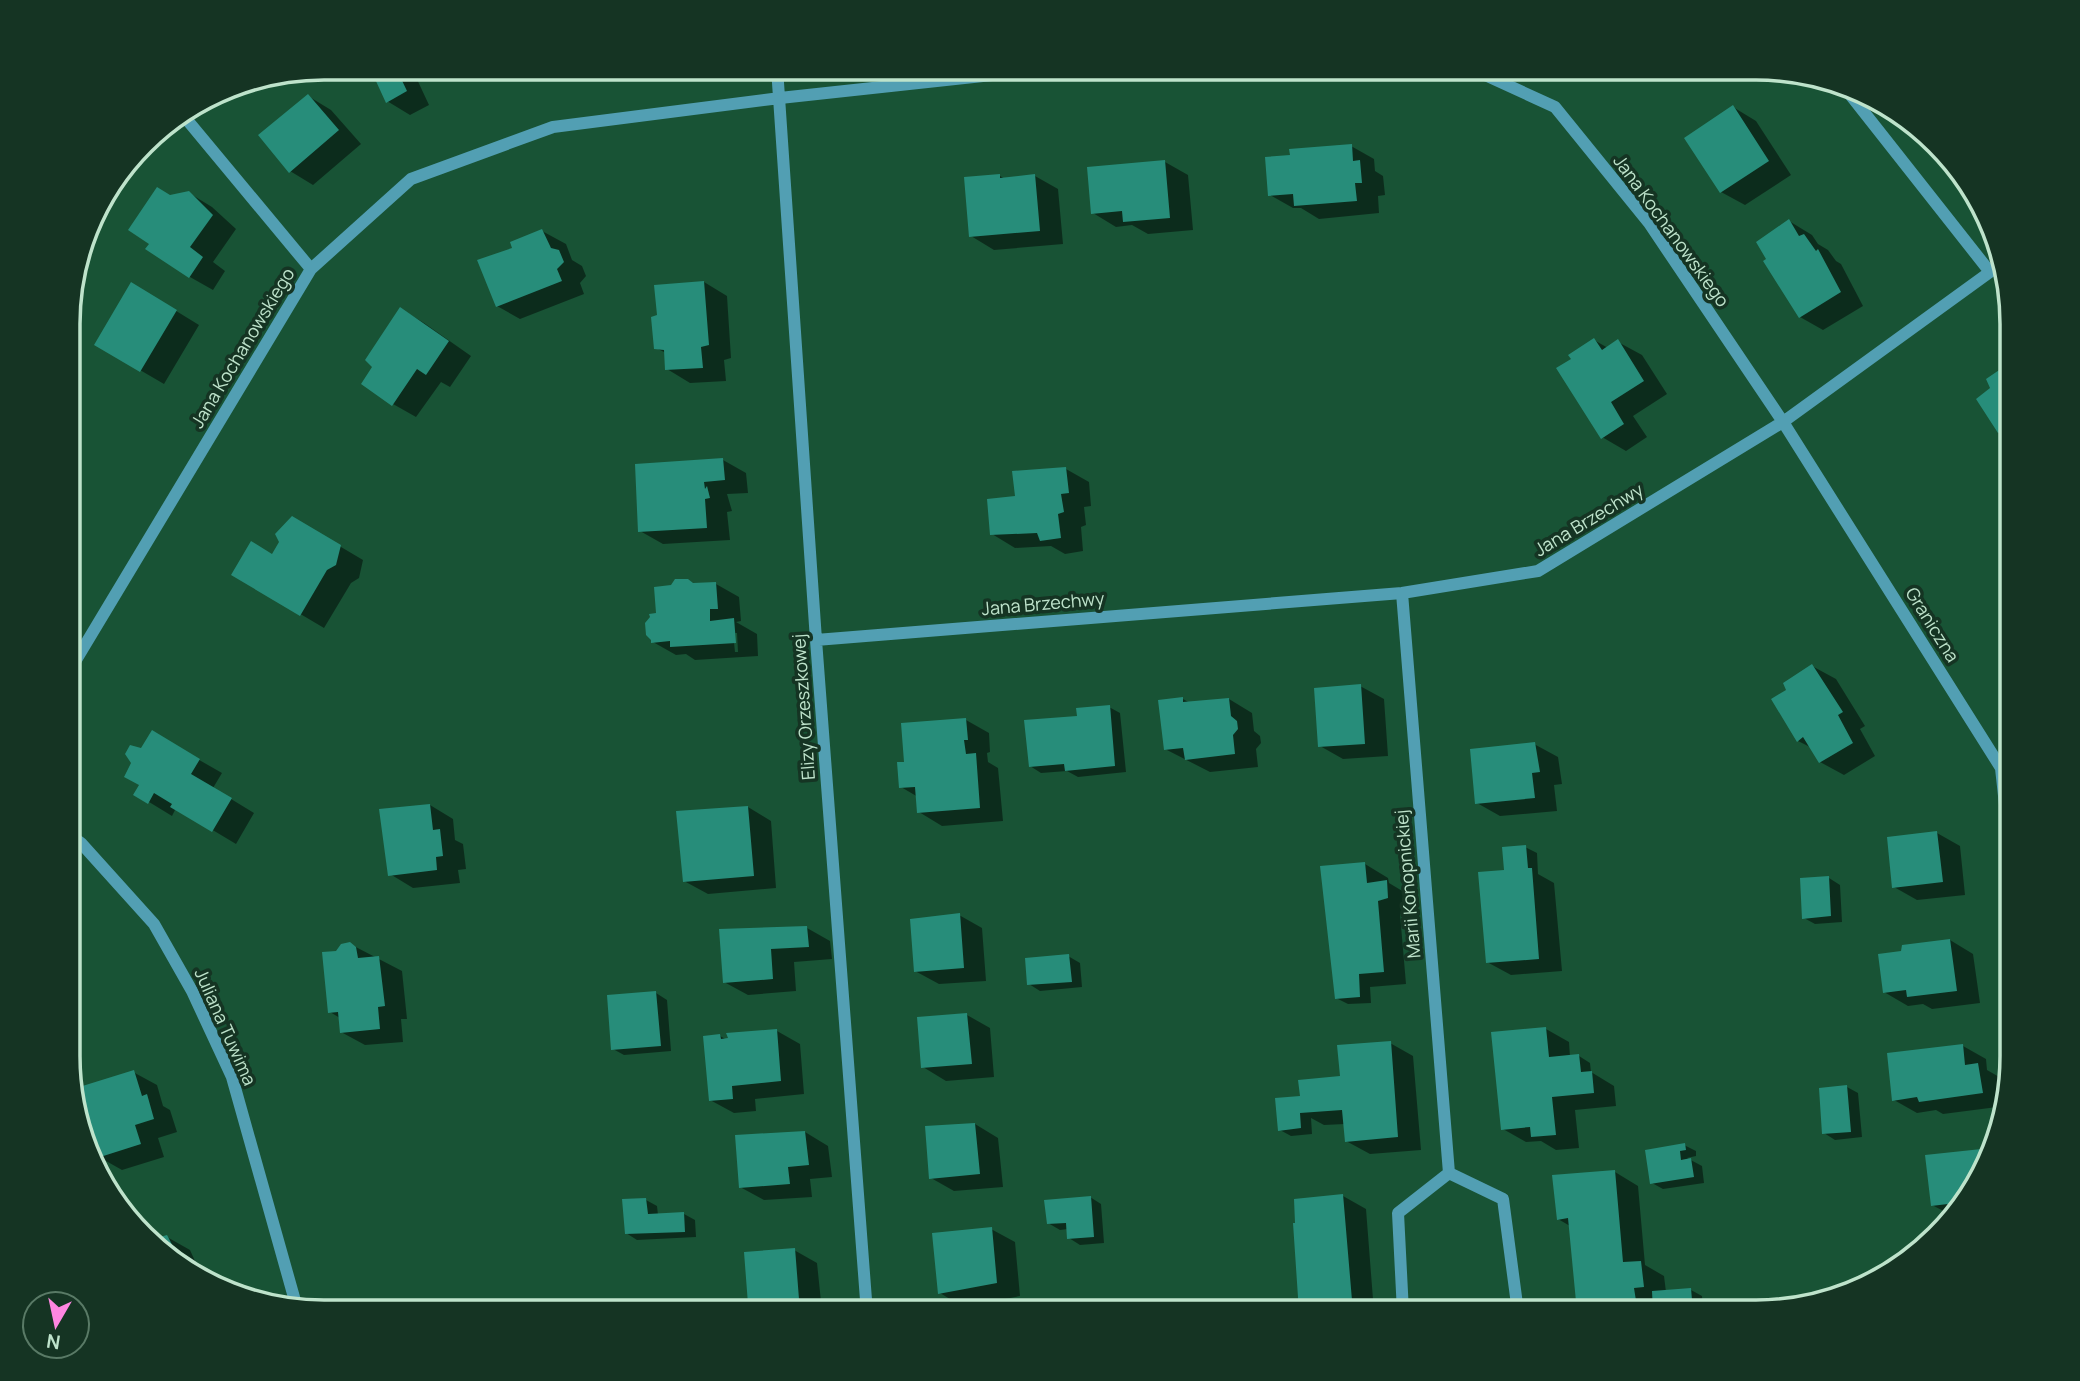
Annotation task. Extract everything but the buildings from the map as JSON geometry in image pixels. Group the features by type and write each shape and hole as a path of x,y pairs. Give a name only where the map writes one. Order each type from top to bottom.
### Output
{"street":[{"name":"Jana Kochanowskiego","path":"1497,80 1555,107 1649,223 1783,422"},
{"path":"778,81 780,98"},
{"name":"Jana Kochanowskiego","path":"80,653 311,269 411,179 553,127 942,81"},
{"name":"Elizy Orzeszkowej","path":"780,98 816,640 866,1300"},
{"name":"Jana Brzechwy","path":"1858,103 1992,267"},
{"path":"189,122 311,269"},
{"name":"Jana Brzechwy","path":"816,640 1402,593 1538,571 1783,422 1993,270"},
{"name":"Graniczna","path":"1783,422 1999,765"},
{"name":"Marii Konopnickiej","path":"1402,593 1449,1173"},
{"name":"Juliana Tuwima","path":"80,842 155,924 192,990 232,1077 294,1298"},
{"path":"1402,1300 1398,1213 1449,1173 1503,1199 1516,1300"}]}
